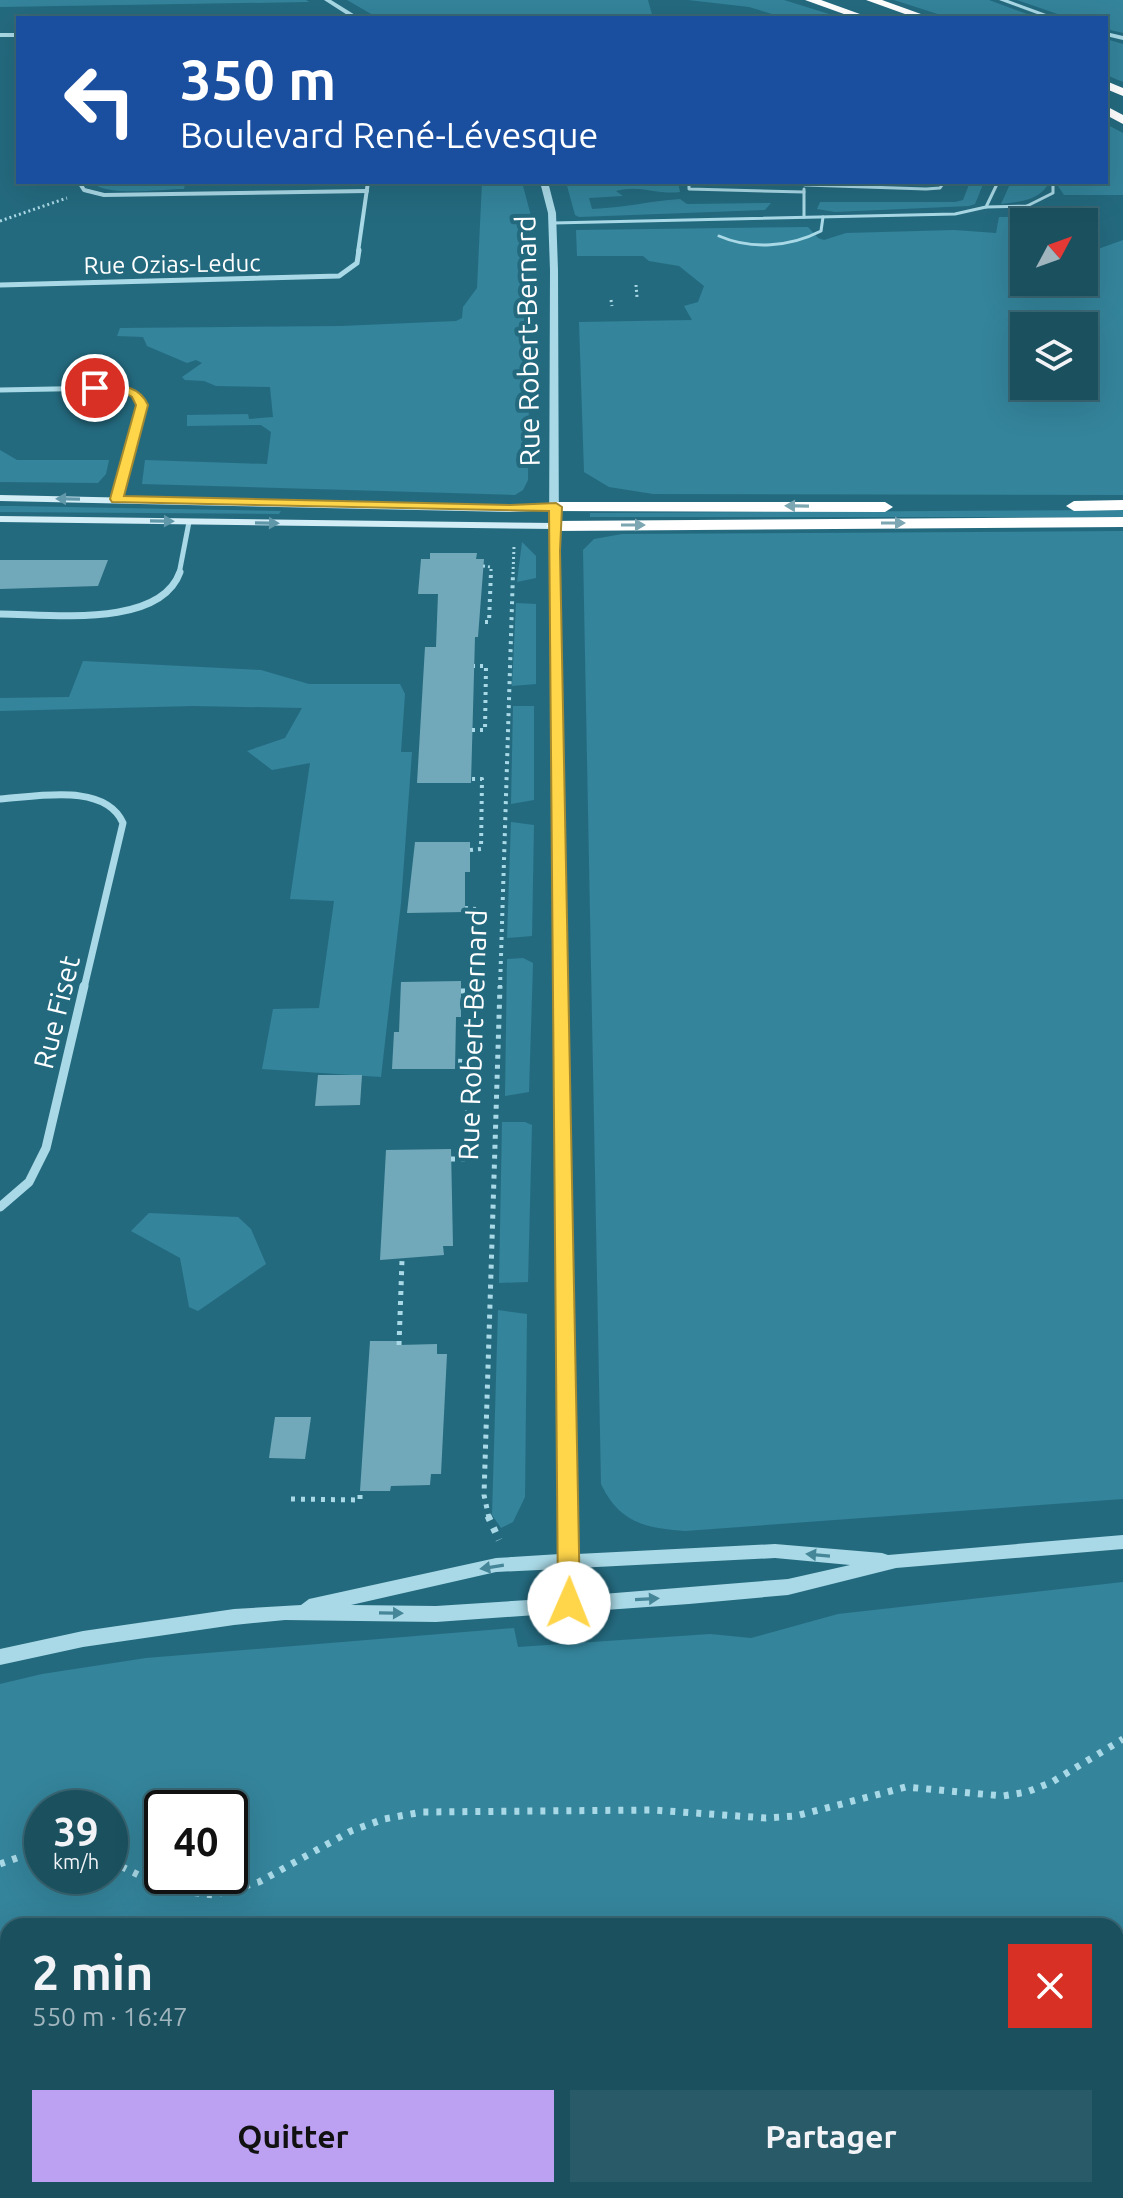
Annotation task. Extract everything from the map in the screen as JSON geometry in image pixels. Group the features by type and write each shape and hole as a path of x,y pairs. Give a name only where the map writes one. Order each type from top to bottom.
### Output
{"highway":[{"path":"810,0 860,16"},
{"path":"871,0 921,16"},
{"path":"556,507 1123,505"},
{"path":"555,526 1123,522"}],"main road":[{"path":"0,498 495,509 556,507"},
{"path":"0,519 555,526"}],"street":[{"path":"327,0 354,16"},
{"path":"1002,0 1048,16"},
{"path":"80,184 84,190 104,195 367,191 368,184"},
{"name":"Rue Robert-Bernard","path":"544,184 553,223 569,1603"},
{"name":"Rue Ozias-Leduc","path":"0,285 301,279 344,274 357,263 367,191"},
{"path":"0,390 107,388 137,395 142,405 117,499"},
{"path":"0,614 124,612 160,602 178,579 189,522"},
{"name":"Rue Fiset","path":"0,799 88,797 107,802 120,811 122,834 46,1148 37,1172 24,1191 0,1207"},
{"path":"285,1612 436,1614 788,1587 896,1561 1123,1542"},
{"path":"0,1657 138,1629 285,1612 496,1565 775,1551 896,1561"}],"lane":[{"path":"689,184 689,189 804,192"},
{"path":"804,217 805,184"},
{"path":"825,184 926,189 940,188 943,184"},
{"path":"986,207 997,184"},
{"path":"1027,206 1053,193 1053,184"},
{"path":"553,223 955,214 986,207 1032,208"},
{"path":"719,236 742,243 793,241 821,231 823,217"}],"path":[{"path":"0,221 75,195"},
{"path":"636,285 637,297"},
{"path":"611,300 612,306"},
{"name":"Rue Robert-Bernard","path":"492,1530 484,1505 484,1466 514,539"},
{"path":"483,566 491,567 489,622 485,622"},
{"path":"472,730 485,730 486,666 474,666"},
{"path":"470,850 481,849 482,779 471,779"},
{"path":"461,991 474,991 477,909 465,908"},
{"path":"451,1159 466,1159 470,1062 455,1061"},
{"path":"399,1345 402,1260"},
{"path":"291,1499 360,1500 360,1491"},
{"path":"128,1870 167,1889 213,1895 259,1882 351,1831 384,1819 422,1812 653,1810 766,1818 796,1816 906,1787 1003,1796 1027,1792 1052,1782 1123,1739"},
{"path":"0,1864 24,1855"}],"shaded area":[{"path":"0,0 306,0 309,2 0,7"},
{"path":"347,0 648,0 652,16 375,16"},
{"path":"688,0 784,0 836,16 768,16 772,14 749,7"},
{"path":"894,0 989,0 1033,16 944,16"},
{"path":"1017,0 1123,0 1123,33 1108,29 1108,16 1063,16"},
{"path":"1108,40 1123,44 1123,82 1108,76"},
{"path":"1108,125 1123,133 1123,195 1064,195 1058,186 1047,186 1033,198 1001,204 1010,184 1108,184"},
{"path":"95,184 185,184 184,189 136,191"},
{"path":"482,184 523,184 531,216 528,480 523,490 515,495 142,484 145,460 267,464 271,432 261,425 187,426 187,415 248,414 249,419 273,417 270,387 216,386 204,381 185,380 182,377 202,363 196,360 187,363 147,346 143,337 117,336 120,328 341,326 456,321 462,318 463,307 477,288"},
{"path":"567,184 678,184 680,192 624,189 616,191 623,196 589,198 592,209 680,199 687,204 771,203 765,210 575,215"},
{"path":"969,184 983,184 975,204 969,206 835,212 817,209 820,202 963,200"},
{"path":"999,217 1010,217 1010,296 1098,296 1098,249 1123,240 1123,495 653,494 609,487 584,472 579,322 692,320 684,306 698,302 704,286 679,266 649,261 643,256 577,256 576,230 808,227 824,240 846,233 954,230 996,233"},
{"path":"0,450 17,460 109,460 106,474 98,483 0,482"},
{"path":"0,506 281,511 279,514 0,512"},
{"path":"1123,510 1123,517 590,517 590,513"},
{"path":"1123,531 1123,1499 685,1531 657,1528 634,1521 616,1507 601,1484 583,550 594,539 622,534"},
{"path":"522,542 536,556 536,578 517,582"},
{"path":"516,603 536,604 536,684 512,686"},
{"path":"83,661 261,670 309,684 400,684 405,694 401,752 412,752 401,903 381,1077 262,1069 273,1009 319,1008 334,901 290,899 310,763 272,770 247,751 285,738 302,708 193,706 0,711 0,698 69,697"},
{"path":"513,706 534,706 534,800 511,804"},
{"path":"511,822 534,825 532,936 507,938"},
{"path":"523,958 533,963 529,1092 505,1096 507,959"},
{"path":"502,1122 532,1125 528,1282 499,1283"},
{"path":"149,1213 238,1217 251,1229 266,1264 198,1311 189,1307 180,1258 131,1231"},
{"path":"498,1310 527,1314 525,1497 513,1522 501,1528 492,1515"},
{"path":"1123,1582 1123,1918 0,1918 0,1684 42,1674 146,1658 514,1628 518,1647 710,1634 751,1638 838,1614"}],"building":[{"path":"430,553 477,553 476,559 484,559 478,637 475,637 471,783 417,783 425,647 436,647 438,594 418,594 421,559 430,559"},
{"path":"0,560 108,560 98,586 0,589"},
{"path":"415,842 470,842 470,872 465,872 465,912 407,913"},
{"path":"461,981 461,1017 456,1017 455,1069 392,1069 394,1032 399,1032 401,982"},
{"path":"318,1075 362,1075 360,1105 315,1106"},
{"path":"451,1149 453,1246 443,1246 444,1255 380,1260 386,1150"},
{"path":"370,1341 400,1341 399,1345 437,1344 437,1354 447,1354 441,1474 431,1474 430,1485 391,1486 390,1491 360,1491"},
{"path":"275,1417 311,1417 305,1459 269,1458"}],"route":[{"path":"95,388 129,391 137,395 142,405 117,499 510,509 556,507 554,551 569,1603"}]}
